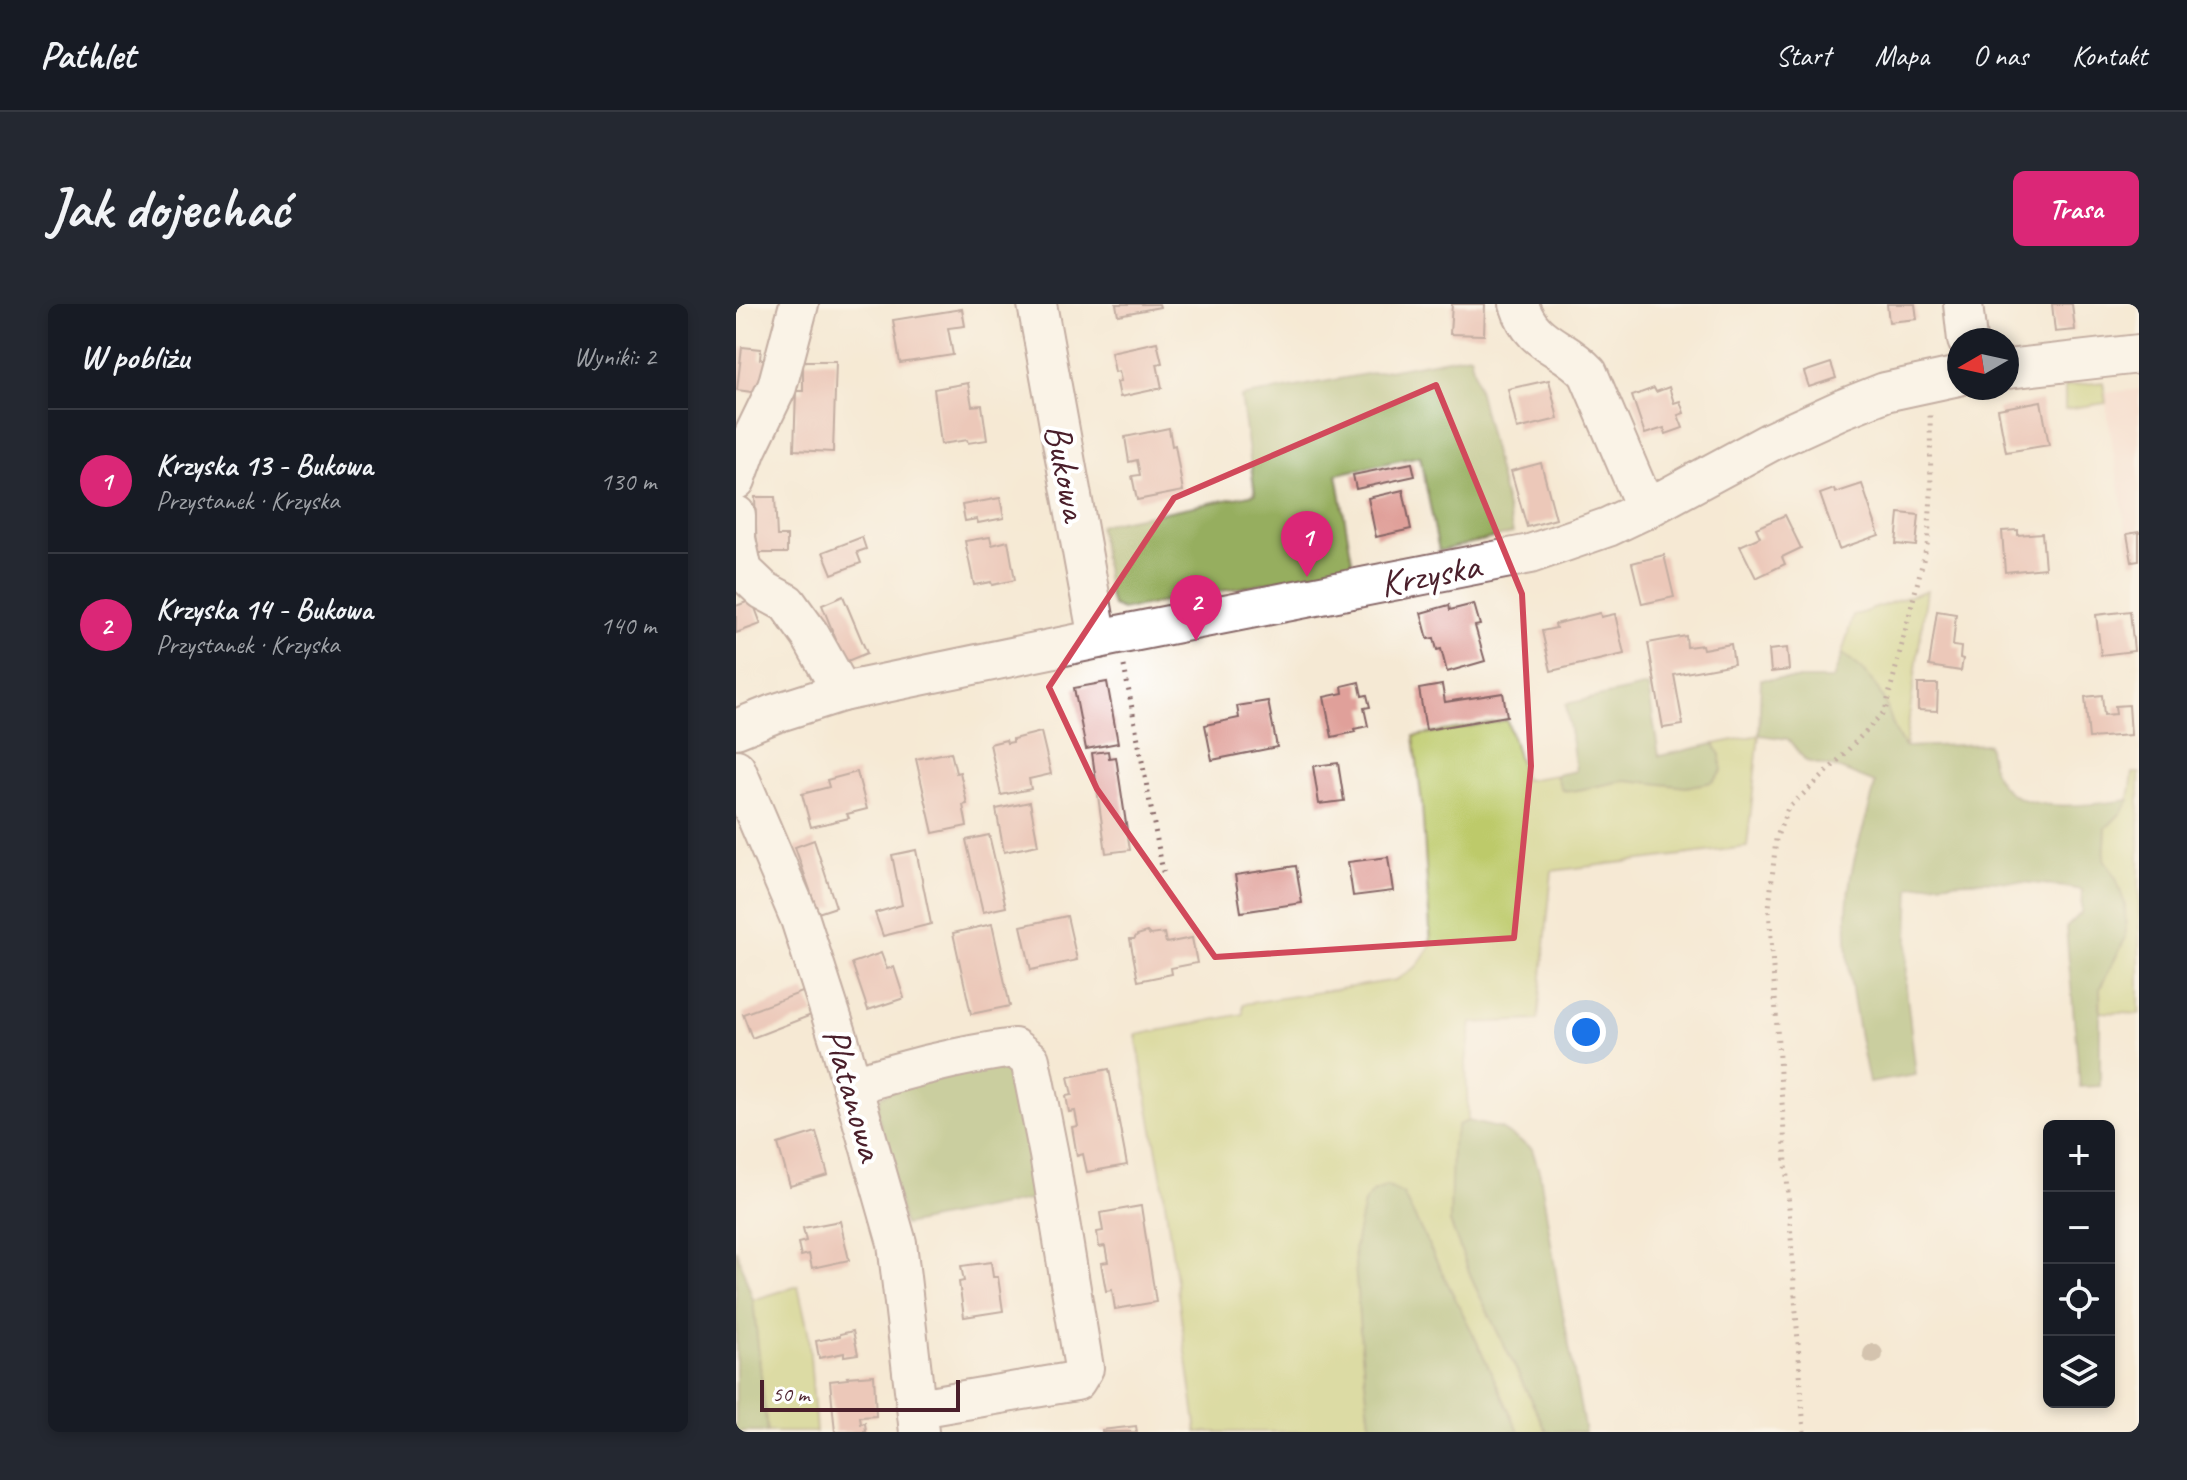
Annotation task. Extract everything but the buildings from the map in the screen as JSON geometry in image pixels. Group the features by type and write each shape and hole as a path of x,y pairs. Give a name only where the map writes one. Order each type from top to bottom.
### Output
{"street":[{"path":"736,480 747,449 777,387 799,304"},
{"name":"Bukowa","path":"1037,304 1108,637"},
{"path":"1519,304 1524,321 1541,339 1576,360 1588,373 1646,509"},
{"path":"1963,304 1966,328"},
{"path":"2019,368 2139,354"},
{"name":"Krzyska","path":"736,729 842,692 1530,554 1608,527 1772,441 1842,409 1885,392 1944,378"},
{"path":"736,515 736,539 743,571 763,590 787,603 810,635 842,692"},
{"name":"Platanowa","path":"736,769 800,919 897,1243 918,1420"},
{"path":"852,1085 908,1069 1014,1048 1030,1060 1046,1141 1084,1368 1076,1381 918,1420"}],"path":[{"path":"1804,1432 1769,908 1776,839 1788,808 1885,711 1928,541 1944,378"},
{"path":"1108,637 1164,877"}],"highlighted area":[{"path":"1436,385 1522,594 1531,766 1514,938 1215,957 1097,789 1049,687 1174,498"}],"shaded area":[{"path":"2139,389 2139,532 2127,534 2104,393"}],"green space":[{"path":"1470,355 1513,533 1439,551 1420,456 1337,474 1353,566 1122,610 1113,606 1099,525 1255,494 1241,397"},
{"path":"2103,382 2106,403 2065,409 2065,386"},
{"path":"1927,590 1905,747 1873,682 1860,667 1842,654 1853,616"},
{"path":"1842,654 1860,667 1873,682 1905,747 1988,744 1998,780 2009,792 2040,804 2078,805 2130,800 2106,828 2104,859 2116,878 2125,905 2126,937 2100,988 2100,1086 2080,1087 2066,928 2081,913 2082,890 1996,881 1910,887 1906,987 1916,1075 1869,1083 1850,972 1847,916 1854,861 1875,783 1840,769 1806,761 1788,739 1759,735 1761,679 1833,679"},
{"path":"1648,686 1659,756 1714,744 1720,755 1722,771 1712,782 1686,787 1627,780 1573,791 1562,790 1556,775 1576,771 1566,704"},
{"path":"1507,720 1525,780 1556,775 1562,790 1573,791 1627,780 1656,783 1720,755 1714,744 1759,735 1747,847 1552,871 1538,1020 1472,1023 1466,1062 1468,1121 1458,1125 1450,1222 1474,1284 1547,1432 1519,1432 1403,1195 1386,1186 1361,1345 1371,1432 1197,1432 1162,1180 1136,1035 1243,1014 1243,1004 1396,980 1417,966 1431,945 1422,804 1414,736"},
{"path":"2133,773 2139,773 2139,1014 2101,1012 2100,988 2126,937 2116,878 2104,859 2106,828 2127,804"},
{"path":"1014,1062 1044,1197 904,1225 877,1111 880,1097 897,1088"},
{"path":"1468,1121 1501,1129 1532,1149 1540,1174 1585,1432 1547,1432 1474,1284 1450,1222 1452,1145 1458,1125"},
{"path":"1386,1186 1403,1194 1519,1432 1371,1432 1354,1250 1364,1203 1373,1192"},
{"path":"736,1249 753,1300 767,1432 736,1432"},
{"path":"798,1286 808,1331 816,1432 767,1432 753,1300"}],"place":[{"name":"Krzyska 13 - Bukowa","path":"1307,577"},
{"name":"Krzyska 14 - Bukowa","path":"1196,641"}]}
